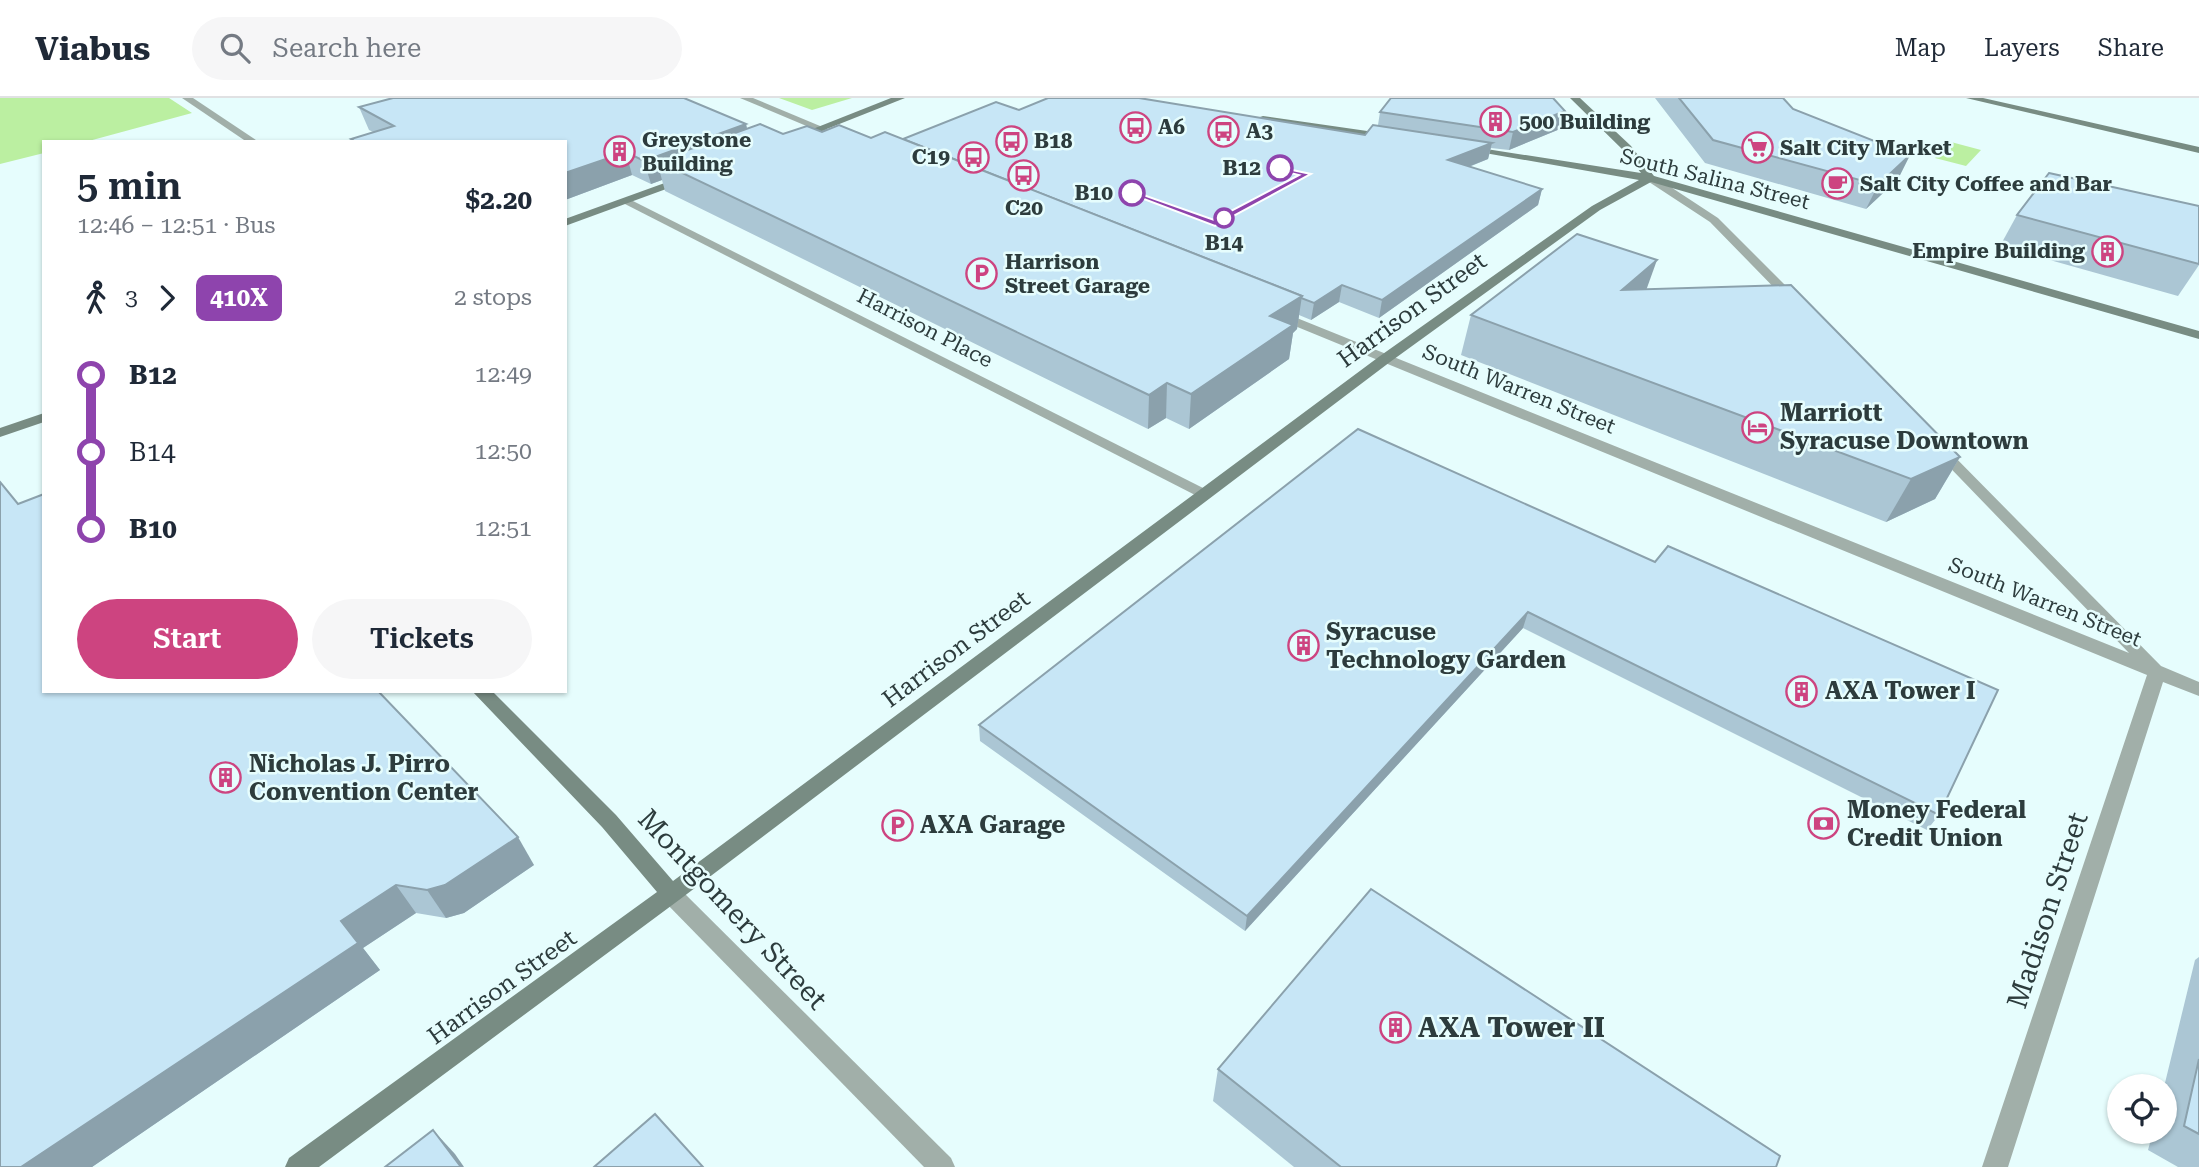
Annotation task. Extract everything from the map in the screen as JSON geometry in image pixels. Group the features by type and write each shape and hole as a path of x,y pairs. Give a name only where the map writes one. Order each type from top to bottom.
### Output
{"main road":[{"path":"782,143 900,98"},
{"path":"1575,98 1627,148 1650,178"},
{"path":"1971,98 2199,150"},
{"path":"1251,117 1404,139"},
{"name":"South Salina Street","path":"1455,147 1650,178 2199,335"},
{"path":"567,222 691,177"},
{"name":"Harrison Street","path":"298,1167 671,894 1385,359 1596,208 1650,178"},
{"path":"0,433 42,418"},
{"name":"Montgomery Street","path":"483,693 609,821 671,894"}],"street":[{"path":"187,98 251,140"},
{"path":"745,98 855,141"},
{"path":"1650,178 1714,220 1803,311"},
{"name":"Harrison Place","path":"626,201 1204,494"},
{"name":"South Warren Street","path":"1263,308 2199,689"},
{"path":"1930,439 2157,671"},
{"name":"Madison Street","path":"1995,1167 2157,671"},
{"name":"Montgomery Street","path":"671,894 942,1167"}],"green space":[{"path":"0,98 169,98 192,113 92,140 42,140 42,154 0,164"},
{"path":"779,98 852,98 812,110"},
{"path":"1951,142 1981,150 1966,166 1935,158"}],"building":[{"name":"Greystone Building","path":"393,98 684,98 746,124 644,161 626,152 567,172 567,140 353,140 394,126 359,107"},
{"path":"1048,98 1139,98 1365,135 1373,125 1492,143 1448,160 1542,189 1382,300 1342,285 1314,303 903,139 996,102 1019,110"},
{"name":"500 Building","path":"1391,98 1553,98 1565,111 1513,132 1380,112"},
{"path":"1679,98 1783,98 1793,109 1910,155 1878,185 1713,140"},
{"name":"Harrison Street Garage","path":"760,124 783,134 807,126 822,132 839,125 871,138 885,132 1302,296 1270,316 1293,325 1191,394 1167,383 1149,395 657,161"},
{"path":"2049,173 2199,206 2199,264 2017,215"},
{"path":"1577,234 1657,260 1622,290 1791,285 1960,457 1911,479 1471,315"},
{"name":"Syracuse Technology Garden","path":"1358,429 1655,562 1668,546 1998,690 1939,815 1528,612 1247,916 979,725"},
{"name":"Nicholas J. Pirro Convention Center","path":"0,482 18,504 42,495 42,693 380,693 518,837 445,885 427,890 396,885 341,921 358,943 21,1167 0,1167"},
{"name":"AXA Tower II","path":"1371,889 1780,1156 1776,1167 1341,1167 1218,1069"},
{"path":"2199,1059 2199,1134 2184,1126"},
{"path":"655,1114 703,1167 594,1167"},
{"path":"433,1130 461,1167 385,1167"}],"bus line":[{"name":"410X","path":"1132,193 1215,223 1307,174 1280,168"}],"place":[{"name":"500 Building","path":"1496,122"},
{"name":"A6","path":"1135,127"},
{"name":"A3","path":"1223,131"},
{"name":"B18","path":"1011,141"},
{"name":"Salt City Market","path":"1757,148"},
{"name":"Greystone Building","path":"619,152"},
{"name":"C19","path":"973,157"},
{"name":"B12","path":"1280,168"},
{"name":"C20","path":"1024,176"},
{"name":"Salt City Coffee and Bar","path":"1837,184"},
{"name":"B10","path":"1132,193"},
{"name":"B14","path":"1224,218"},
{"name":"Empire Building","path":"2108,251"},
{"name":"Harrison Street Garage","path":"982,274"},
{"name":"Marriott Syracuse Downtown","path":"1757,427"},
{"name":"Syracuse Technology Garden","path":"1303,646"},
{"name":"AXA Tower I","path":"1802,691"},
{"name":"Nicholas J. Pirro Convention Center","path":"226,778"},
{"name":"Money Federal Credit Union","path":"1824,824"},
{"name":"AXA Garage","path":"897,825"},
{"name":"AXA Tower II","path":"1395,1027"}]}
